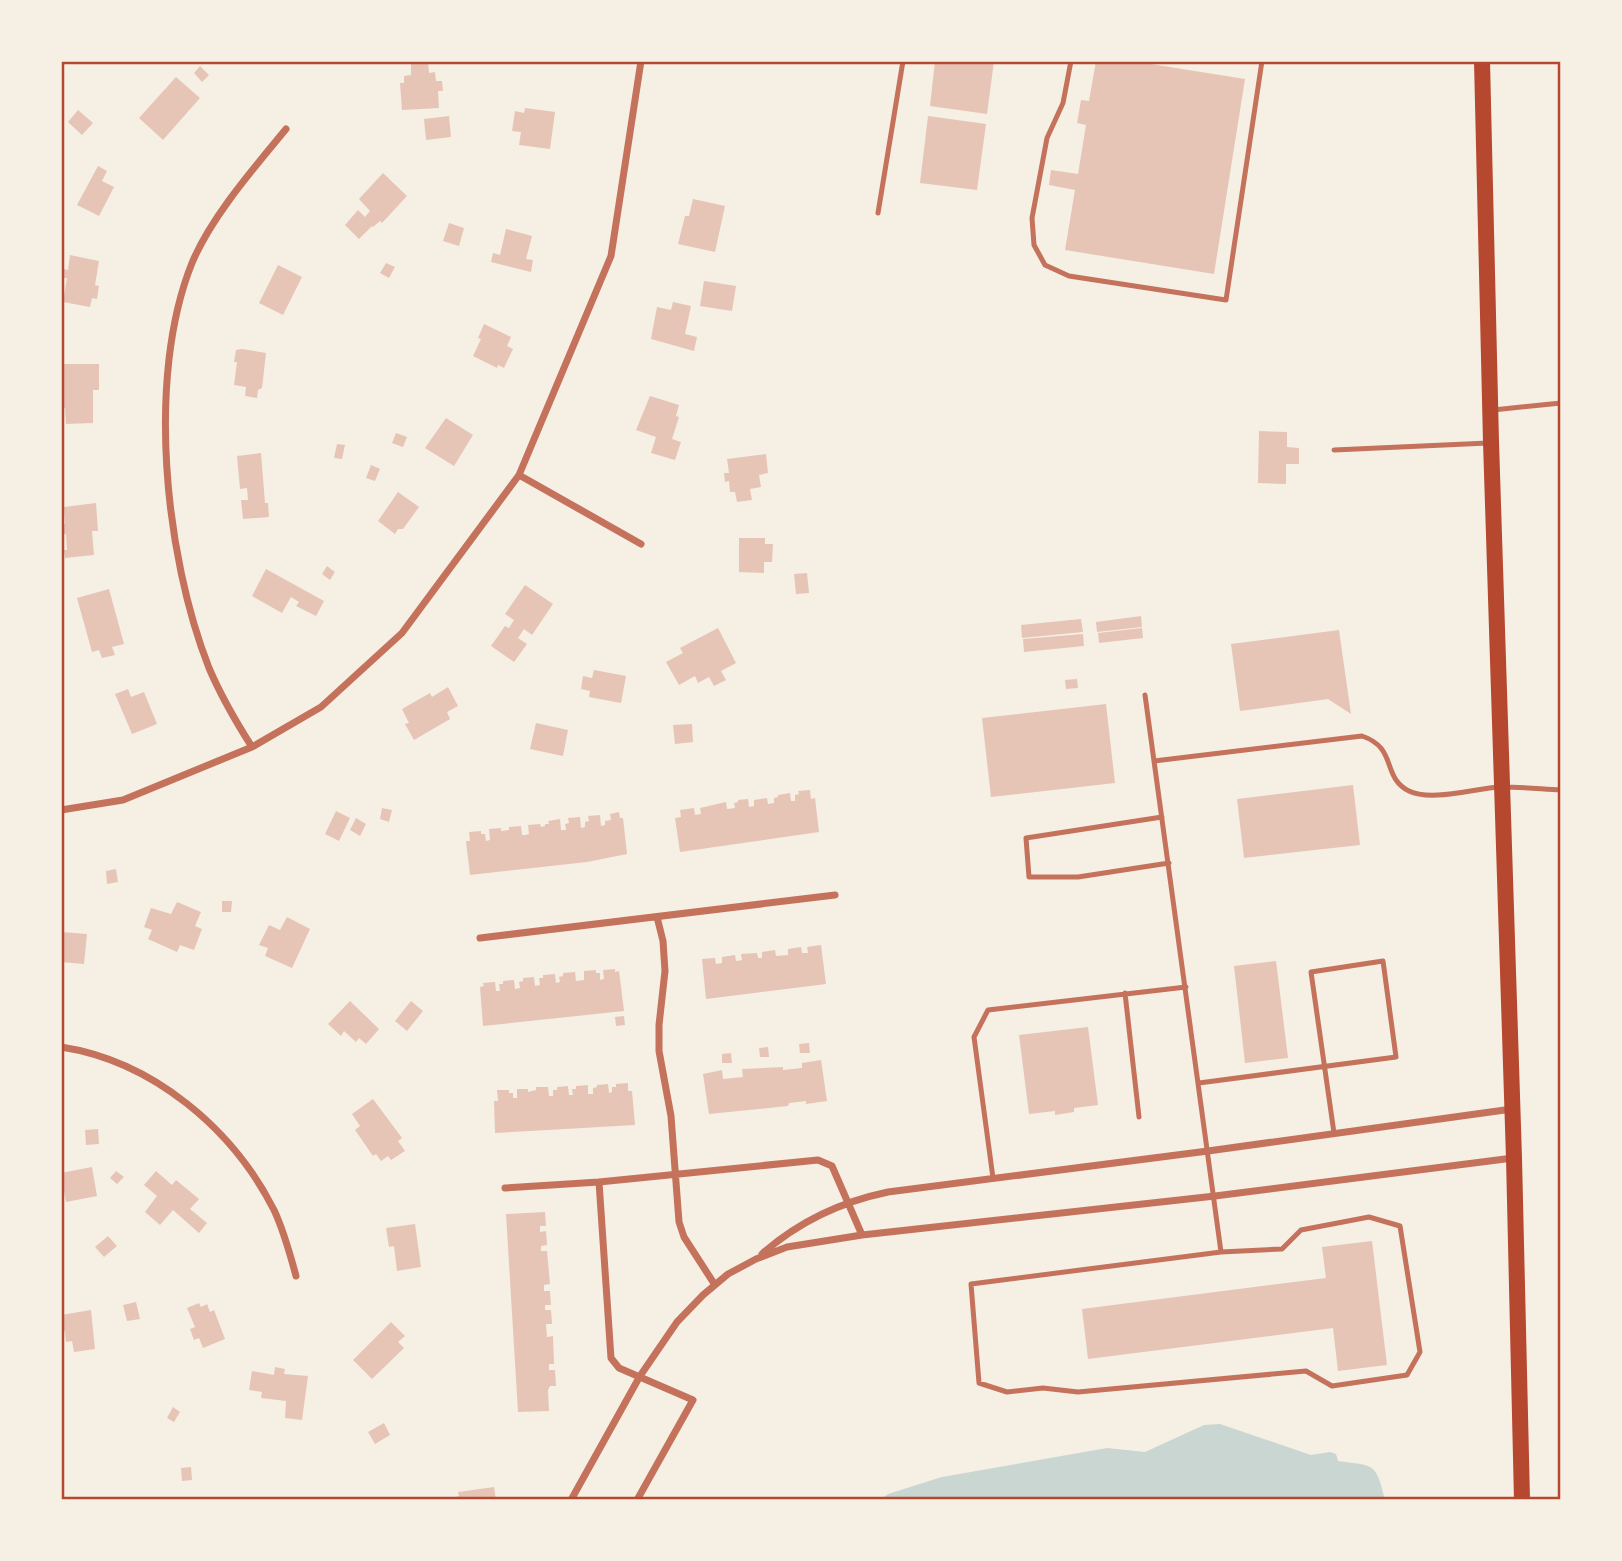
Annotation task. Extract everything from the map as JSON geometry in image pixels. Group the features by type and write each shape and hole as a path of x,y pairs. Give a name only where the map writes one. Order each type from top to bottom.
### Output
{"main road":[{"path":"1482,61 1500,787 1514,1158 1522,1500"}],"street":[{"path":"61,810 123,800 252,747 321,707 402,633 519,475 611,256 640,61"},
{"path":"252,747 228,709 209,668 191,612 180,564 169,491 166,435 168,378 173,330 193,261 246,179 286,129"},
{"path":"519,475 642,544"},
{"path":"480,938 835,895"},
{"path":"657,917 663,940 665,971 659,1051 671,1116 682,1230 715,1286"},
{"path":"61,1047 107,1059 142,1074 200,1113 234,1149 274,1210 296,1276"},
{"path":"756,1259 781,1237 803,1223 849,1202 888,1192 1512,1109"},
{"path":"572,1500 640,1376 677,1322 728,1275 756,1259 787,1247 862,1235 1215,1196 1514,1158"},
{"path":"505,1188 599,1182 818,1160 832,1166 862,1235"},
{"path":"599,1182 611,1358 619,1368 693,1400 637,1500"}],"lane":[{"path":"878,213 903,61"},
{"path":"1070,61 1063,103 1046,138 1032,218 1034,245 1045,265 1069,276 1226,300 1262,61"},
{"path":"1490,411 1561,403"},
{"path":"1334,450 1491,442"},
{"path":"1145,695 1221,1252"},
{"path":"1154,761 1362,736 1374,740 1383,748 1392,775 1401,786 1411,792 1424,795 1500,787 1561,790"},
{"path":"1162,817 1026,838 1029,877 1078,877 1169,863"},
{"path":"1199,1083 1325,1067 1396,1057 1383,961 1311,972 1325,1067 1334,1133"},
{"path":"993,1178 974,1037 988,1010 1186,986"},
{"path":"1125,993 1139,1117"},
{"path":"1369,1217 1400,1226 1420,1352 1407,1375 1332,1386 1306,1371 1079,1392 1043,1388 1007,1392 979,1383 971,1284 1221,1252 1282,1249 1301,1230 1369,1217"}],"shaded area":[{"path":"1220,1424 1311,1455 1330,1452 1336,1454 1338,1461 1372,1468 1379,1479 1385,1500 880,1500 888,1494 942,1477 1107,1448 1145,1452 1204,1425"}],"building":[{"path":"411,61 428,61 429,73 435,72 436,81 442,81 443,91 438,91 439,108 402,110 400,83 404,83 404,76 411,75"},
{"path":"935,61 994,61 987,114 930,106"},
{"path":"1096,61 1132,61 1245,79 1214,274 1065,250 1075,190 1049,185 1051,170 1078,174 1086,125 1077,123 1081,100 1089,101"},
{"path":"200,66 209,75 202,82 194,73"},
{"path":"176,77 200,98 163,140 139,118"},
{"path":"525,108 555,112 550,149 519,145 521,132 512,131 515,111 524,113"},
{"path":"78,110 93,123 82,135 68,122"},
{"path":"449,116 451,137 426,140 424,119"},
{"path":"928,116 986,124 977,190 920,183"},
{"path":"98,166 107,171 102,181 114,187 99,216 77,205"},
{"path":"383,173 407,196 382,223 380,221 372,226 359,239 345,225 358,210 365,217 370,211 359,199"},
{"path":"693,199 725,206 715,252 678,244 685,216 689,216"},
{"path":"449,223 464,228 459,246 443,241"},
{"path":"506,229 532,236 526,259 533,260 531,272 491,262 493,253 500,255"},
{"path":"70,255 99,261 95,285 99,286 97,299 92,298 90,307 63,302 67,278 63,278 64,269 68,270"},
{"path":"386,263 395,267 389,278 380,273"},
{"path":"278,265 302,277 283,315 259,303"},
{"path":"704,281 736,286 732,311 700,306"},
{"path":"673,302 691,306 685,334 697,337 694,351 651,339 657,307 671,310"},
{"path":"484,324 511,337 507,346 513,349 504,368 498,365 497,368 473,356"},
{"path":"236,350 266,353 262,388 258,390 257,398 245,396 246,387 234,385"},
{"path":"61,364 99,364 99,390 93,390 93,423 66,424 65,408 61,408"},
{"path":"650,396 679,405 676,416 679,417 672,439 681,442 675,460 651,453 656,437 636,430"},
{"path":"446,418 473,435 454,466 425,448"},
{"path":"1259,431 1287,432 1287,447 1299,448 1299,464 1286,464 1286,484 1258,483"},
{"path":"396,433 407,437 403,447 392,443"},
{"path":"337,444 345,445 342,459 334,458"},
{"path":"261,453 265,503 268,503 269,517 243,519 241,500 248,500 247,488 240,489 237,456"},
{"path":"766,454 768,473 759,475 761,487 750,489 752,500 737,502 735,492 730,492 729,481 725,482 724,473 729,473 727,459"},
{"path":"371,465 380,469 375,481 366,478"},
{"path":"398,492 419,507 403,529 398,529 395,534 378,521"},
{"path":"96,503 98,531 92,531 94,555 65,558 66,534 61,535 61,524 65,524 64,507"},
{"path":"739,538 765,538 765,544 773,544 772,562 764,562 764,573 739,572"},
{"path":"327,566 335,572 330,580 322,574"},
{"path":"266,569 324,601 316,616 296,606 299,602 291,597 282,613 252,596"},
{"path":"807,573 809,593 796,594 794,574"},
{"path":"525,585 553,604 532,635 524,629 518,638 527,644 514,662 491,646 505,626 509,628 514,620 505,614"},
{"path":"109,589 124,644 112,647 115,655 102,658 99,650 92,652 77,598"},
{"path":"1141,616 1142,627 1097,632 1096,622"},
{"path":"1081,619 1083,632 1022,638 1021,625"},
{"path":"718,628 736,663 721,671 726,680 714,686 709,677 698,683 695,676 679,685 666,662 683,653 680,648"},
{"path":"1142,628 1143,638 1099,643 1098,633"},
{"path":"1339,630 1351,714 1328,699 1240,711 1231,644"},
{"path":"1083,634 1084,646 1024,652 1023,639"},
{"path":"594,670 626,676 621,703 589,697 590,691 581,689 583,676 592,678"},
{"path":"1077,679 1078,688 1066,689 1065,680"},
{"path":"448,687 458,706 447,712 450,719 414,740 405,724 409,723 402,709 430,693 432,697"},
{"path":"128,689 131,697 144,692 157,724 132,734 115,694"},
{"path":"1106,704 1115,783 991,797 982,718"},
{"path":"536,723 568,730 563,756 530,749"},
{"path":"692,724 693,742 675,744 673,725"},
{"path":"1353,785 1360,845 1244,858 1237,799"},
{"path":"810,790 811,799 815,798 819,832 680,852 675,818 681,817 680,810 694,808 695,815 701,814 700,808 726,802 727,809 735,808 734,803 738,800 748,799 749,807 754,806 754,800 767,798 768,804 774,803 774,798 778,795 790,793 791,801 795,801 798,791"},
{"path":"382,808 392,810 389,822 380,819"},
{"path":"336,811 350,818 339,841 325,834"},
{"path":"619,812 620,818 623,818 627,854 587,862 470,875 466,841 470,841 469,832 481,831 481,834 485,834 486,841 490,840 489,829 501,828 501,831 521,826 522,835 525,835 529,834 528,825 540,824 541,827 549,824 548,821 560,819 561,830 566,830 568,818 580,817 581,828 589,821 588,816 600,815 601,826 605,825 605,821 611,820 610,814"},
{"path":"356,818 366,824 360,836 350,830"},
{"path":"116,869 118,882 107,884 106,871"},
{"path":"222,901 232,901 231,912 222,912"},
{"path":"177,902 201,912 195,926 202,929 194,950 180,945 177,952 148,939 152,930 144,927 151,908 171,914"},
{"path":"287,917 310,929 292,968 265,956 268,948 259,945 269,925 280,930"},
{"path":"61,932 87,934 84,964 61,962"},
{"path":"821,945 826,984 706,999 702,959 715,958 716,964 722,963 722,957 735,955 736,961 742,960 741,954 757,953 758,958 762,958 762,952 775,950 776,956 788,955 788,949 801,947 802,953 808,953 807,947"},
{"path":"1276,961 1288,1058 1245,1063 1234,966"},
{"path":"615,969 615,972 619,971 624,1011 483,1026 480,987 484,986 483,983 495,982 496,991 500,991 499,984 503,984 503,981 514,980 515,989 520,988 519,982 523,981 523,978 534,977 535,986 540,985 539,978 543,978 543,975 555,974 556,983 560,982 559,977 563,976 563,973 575,972 576,981 584,980 584,971 596,970 596,973 600,973 600,980 604,979 603,970"},
{"path":"350,1001 379,1029 366,1044 359,1038 356,1042 344,1031 341,1036 328,1024"},
{"path":"411,1001 423,1011 407,1031 395,1021"},
{"path":"624,1016 625,1025 616,1026 615,1017"},
{"path":"1088,1027 1098,1105 1074,1108 1074,1112 1055,1115 1055,1111 1029,1114 1019,1035"},
{"path":"809,1043 810,1053 800,1053 799,1044"},
{"path":"768,1047 769,1057 760,1057 759,1048"},
{"path":"731,1053 732,1063 722,1063 722,1054"},
{"path":"821,1060 827,1101 806,1104 806,1101 789,1103 788,1106 709,1114 703,1074 722,1070 723,1079 743,1077 742,1069 802,1068 802,1063"},
{"path":"628,1083 628,1091 632,1091 635,1125 495,1133 494,1101 498,1101 497,1090 509,1090 509,1093 513,1093 513,1098 517,1098 517,1089 528,1089 528,1092 536,1090 536,1087 548,1087 549,1096 553,1096 553,1090 557,1090 557,1087 568,1086 569,1095 573,1095 572,1089 576,1089 576,1086 588,1085 588,1094 593,1094 593,1088 597,1085 608,1084 609,1093 616,1084"},
{"path":"373,1099 402,1138 398,1141 405,1151 391,1160 388,1156 381,1161 376,1154 373,1156 355,1130 360,1126 352,1114"},
{"path":"98,1129 99,1144 86,1145 85,1130"},
{"path":"92,1167 97,1196 66,1202 61,1173"},
{"path":"116,1171 124,1177 117,1184 110,1178"},
{"path":"156,1171 172,1185 176,1180 199,1199 190,1209 207,1223 199,1233 173,1210 160,1225 145,1212 157,1196 144,1185"},
{"path":"545,1212 546,1226 540,1226 540,1232 546,1231 547,1245 541,1246 541,1251 547,1251 550,1284 544,1285 544,1291 550,1291 551,1305 545,1305 545,1310 551,1310 552,1324 546,1324 547,1337 553,1336 554,1364 549,1364 549,1370 555,1370 556,1386 550,1386 548,1390 549,1411 518,1412 506,1214"},
{"path":"415,1224 421,1267 397,1271 394,1246 389,1247 386,1228"},
{"path":"108,1236 117,1246 104,1257 95,1247"},
{"path":"1372,1241 1387,1365 1338,1371 1333,1328 1088,1359 1082,1309 1326,1278 1322,1247"},
{"path":"136,1302 140,1319 127,1321 123,1305"},
{"path":"199,1303 201,1307 207,1304 210,1312 214,1310 225,1339 203,1348 199,1338 194,1340 190,1329 195,1327 187,1308"},
{"path":"91,1310 95,1349 74,1352 72,1341 66,1342 65,1331 61,1332 61,1315"},
{"path":"391,1322 405,1336 398,1342 404,1348 372,1379 353,1360"},
{"path":"275,1367 285,1369 284,1374 308,1376 302,1420 285,1418 286,1401 261,1398 262,1392 249,1390 252,1371 274,1375"},
{"path":"173,1407 180,1412 174,1422 167,1418"},
{"path":"384,1423 390,1435 375,1444 368,1432"},
{"path":"191,1467 192,1480 182,1481 181,1468"},
{"path":"494,1487 496,1500 447,1500 459,1496 458,1492"}]}
